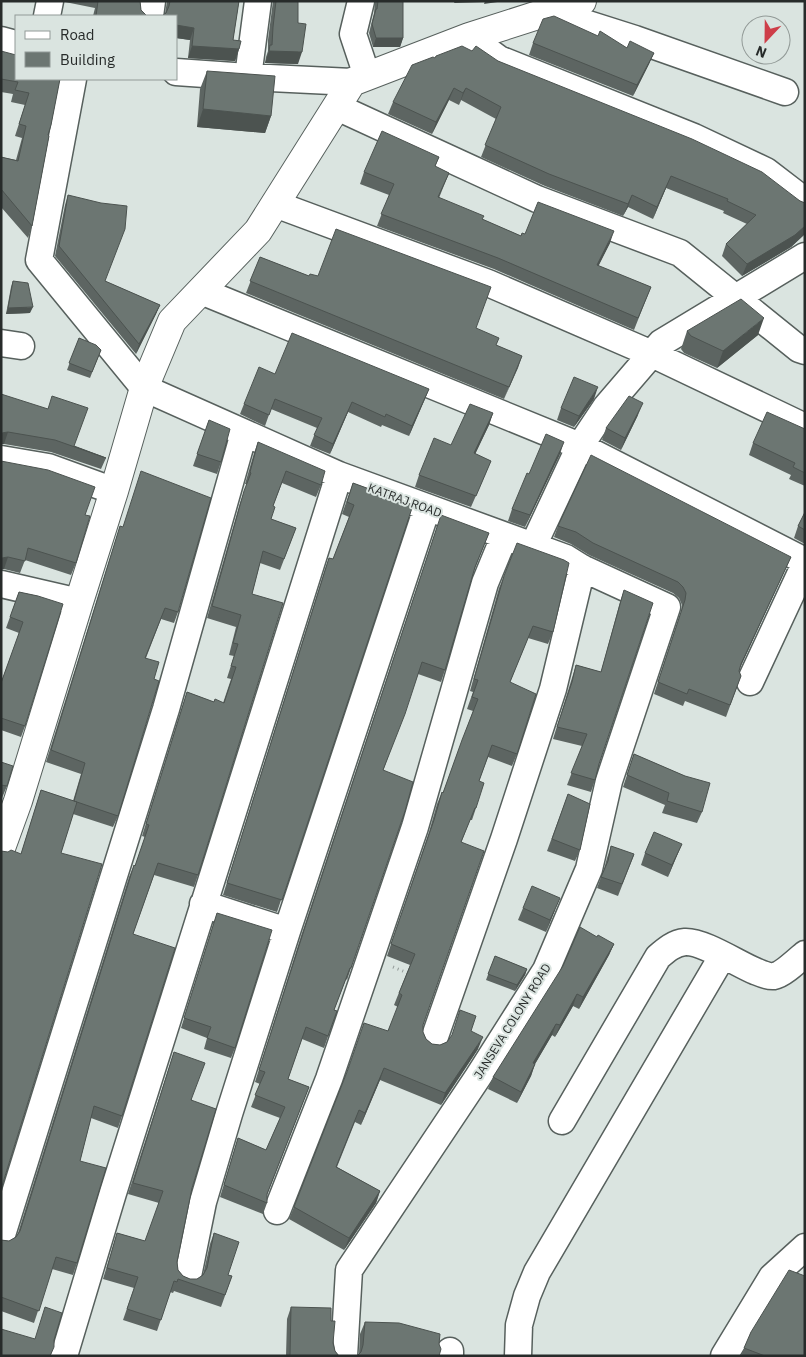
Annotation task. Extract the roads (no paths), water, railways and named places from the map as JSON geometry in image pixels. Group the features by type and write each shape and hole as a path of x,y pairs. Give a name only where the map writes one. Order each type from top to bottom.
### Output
{"street":[{"path":"47,15 50,1"},
{"path":"150,15 152,1"},
{"path":"248,78 258,1"},
{"path":"1,848 18,802 144,388 172,321 258,231 337,107 360,79 353,34 361,1"},
{"path":"178,72 248,78 360,79 469,37 582,1"},
{"path":"550,12 635,39 785,92"},
{"path":"469,37 499,58 694,137 766,171 805,201"},
{"path":"1,40 15,44"},
{"path":"73,80 39,260 144,388"},
{"path":"337,107 537,199 680,254 805,352"},
{"path":"275,204 488,283 652,354 805,427"},
{"path":"533,546 580,446 606,407 661,343 805,256"},
{"path":"201,291 580,446 805,563 750,682"},
{"name":"KATRAJ ROAD","path":"144,388 339,475 504,537 566,558 582,568 667,607"},
{"path":"1,1238 163,718 244,433"},
{"path":"1,459 48,467 114,491"},
{"path":"64,1356 203,904 339,475"},
{"path":"188,1276 203,1202 287,931 427,508"},
{"path":"277,1211 329,1079 416,827 485,583 504,537"},
{"path":"434,1042 553,689 582,568"},
{"path":"1,584 79,602"},
{"name":"JANSEVA COLONY ROAD","path":"344,1356 349,1270 478,1077 546,970 589,869 609,781 667,607"},
{"path":"203,904 287,931"},
{"path":"562,1122 658,956 671,946 685,942 700,946 724,955 761,974 773,976 788,968 805,954"},
{"path":"518,1356 519,1325 527,1296 537,1272 724,955"},
{"path":"724,1356 772,1277 799,1262"}]}
